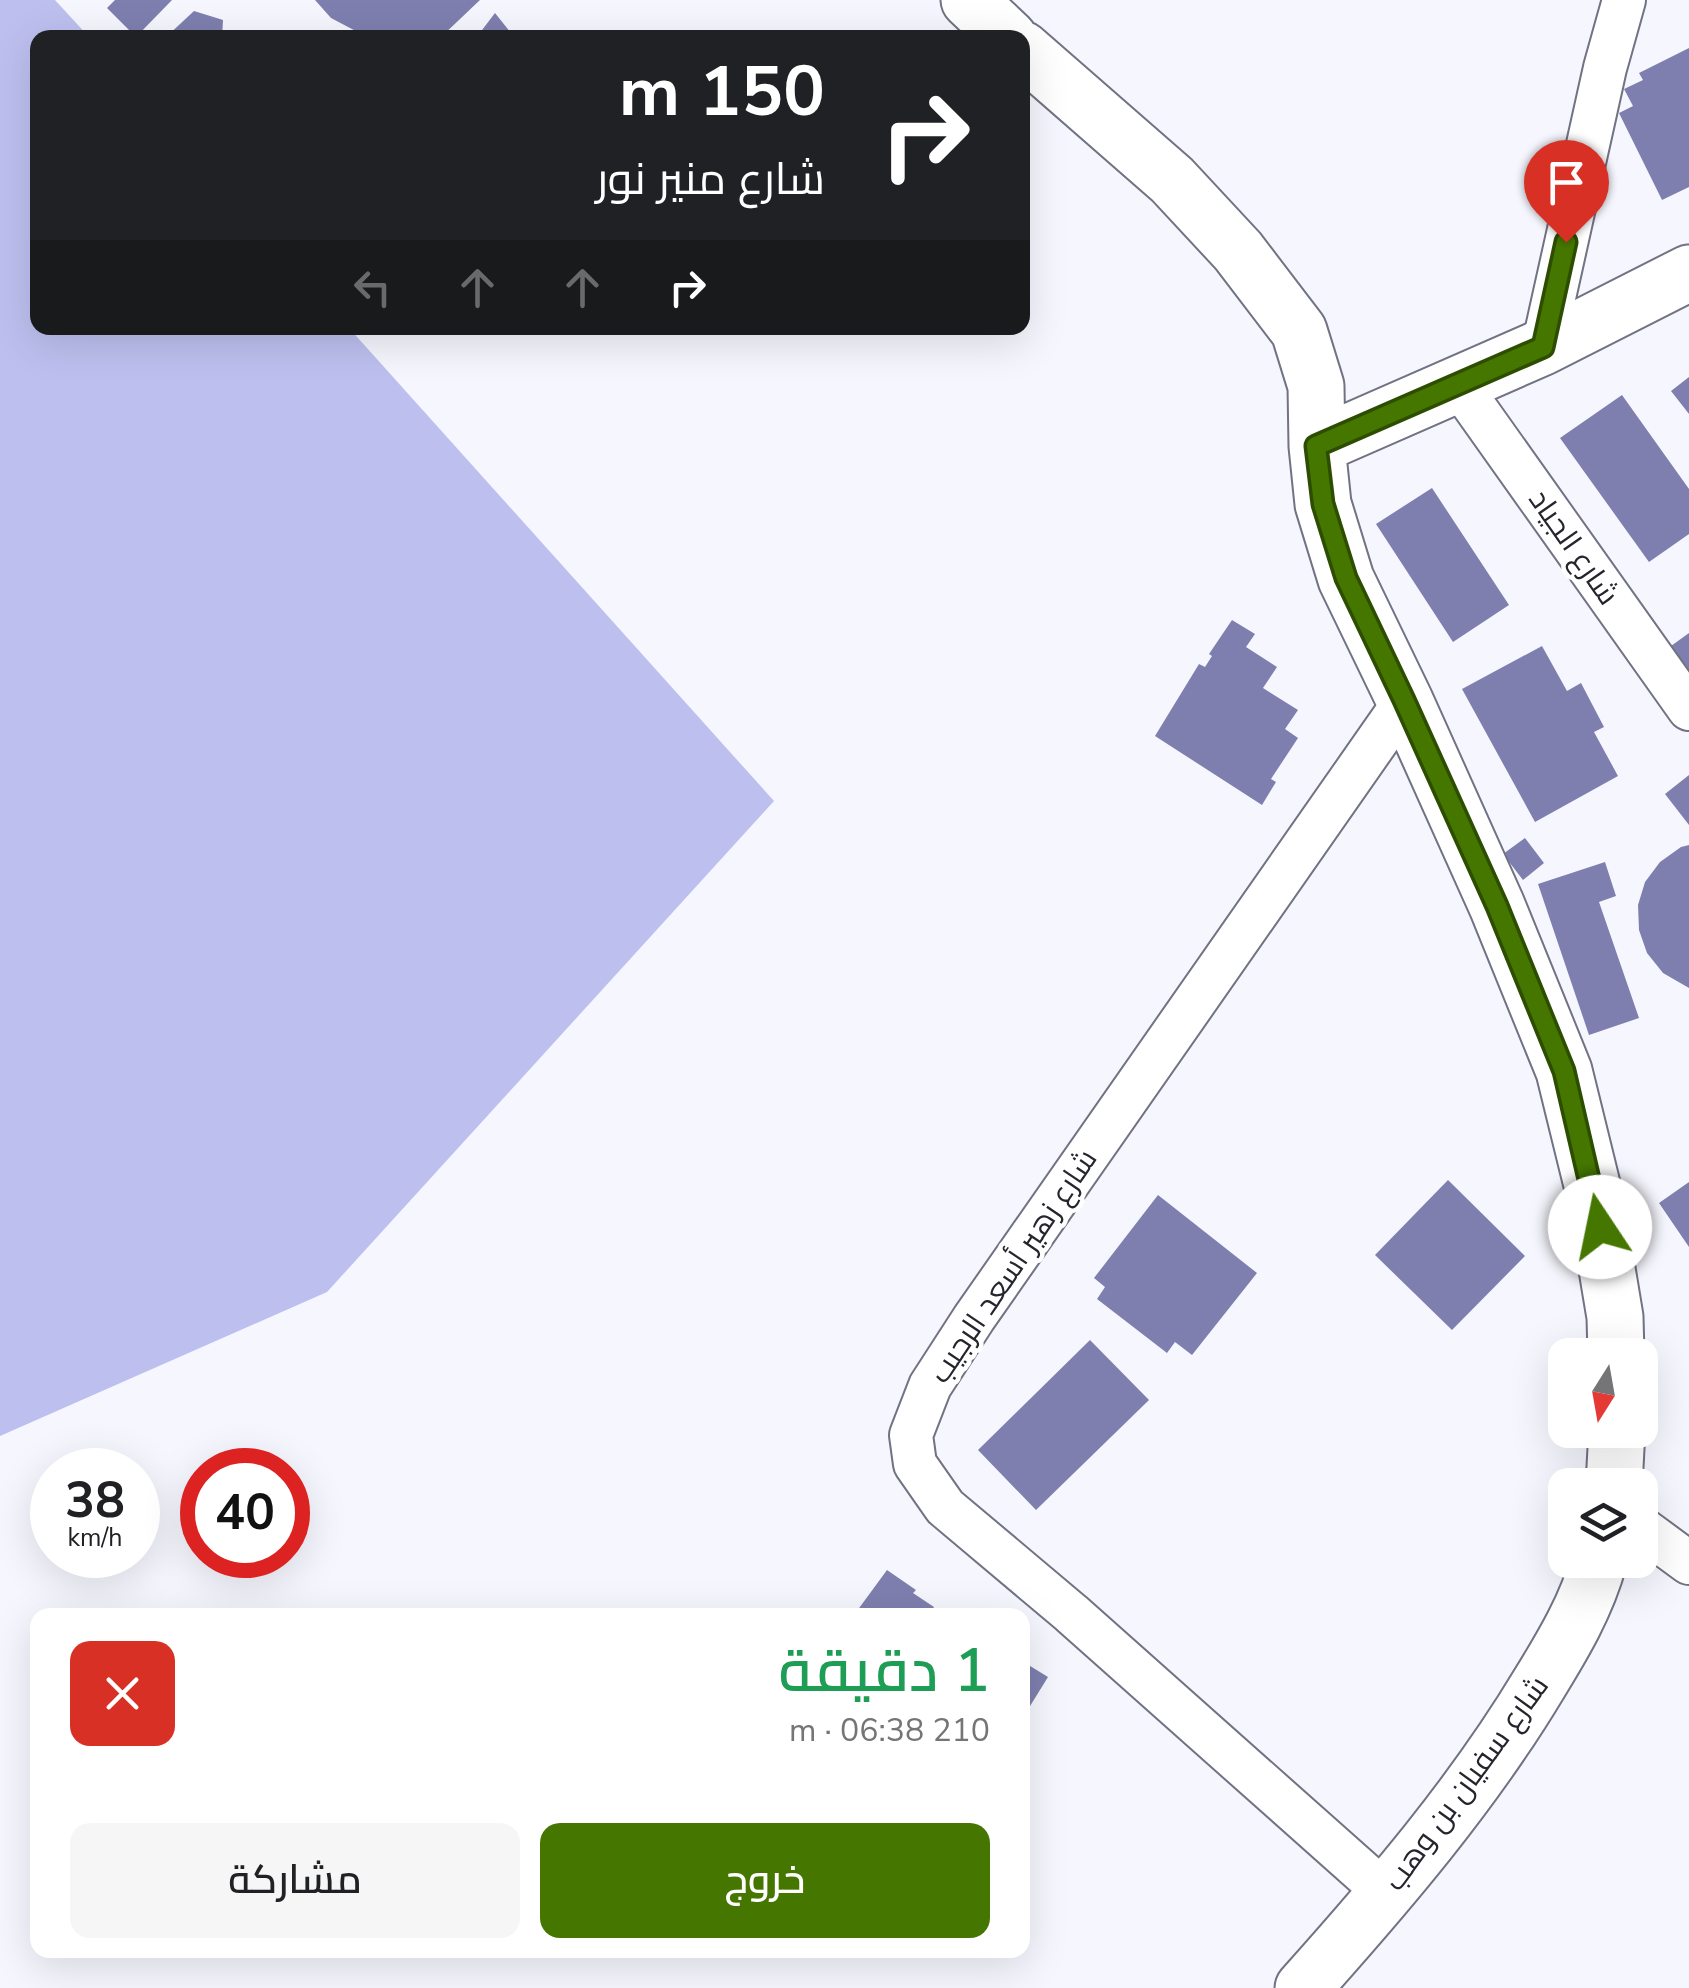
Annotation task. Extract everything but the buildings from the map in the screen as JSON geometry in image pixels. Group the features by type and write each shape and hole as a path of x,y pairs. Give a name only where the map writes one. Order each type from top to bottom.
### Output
{"street":[{"path":"969,0 1001,30"},
{"path":"1543,347 1605,68 1624,0"},
{"path":"1030,57 1172,180 1238,251 1300,331 1316,386 1316,446 1323,504 1346,578 1497,906 1564,1071 1594,1197 1616,1338"},
{"path":"1316,446 1543,347 1689,273"},
{"name":"شارع الجياد","path":"1459,384 1689,709"},
{"name":"شارع زهير أسعد الرجيب","path":"1388,1894 1071,1613 945,1507 915,1464 911,1434 930,1386 974,1318 1404,700"},
{"path":"1658,1540 1689,1563"},
{"name":"شارع سفيان بن وهب","path":"1303,1988 1388,1894 1509,1734 1565,1641 1594,1578"}],"shaded area":[{"path":"0,0 55,0 83,30 30,30 30,335 355,335 774,801 327,1292 0,1436"}],"route":[{"path":"1566,242 1543,347 1316,446 1323,504 1346,578 1497,906 1564,1071 1600,1227"}]}
